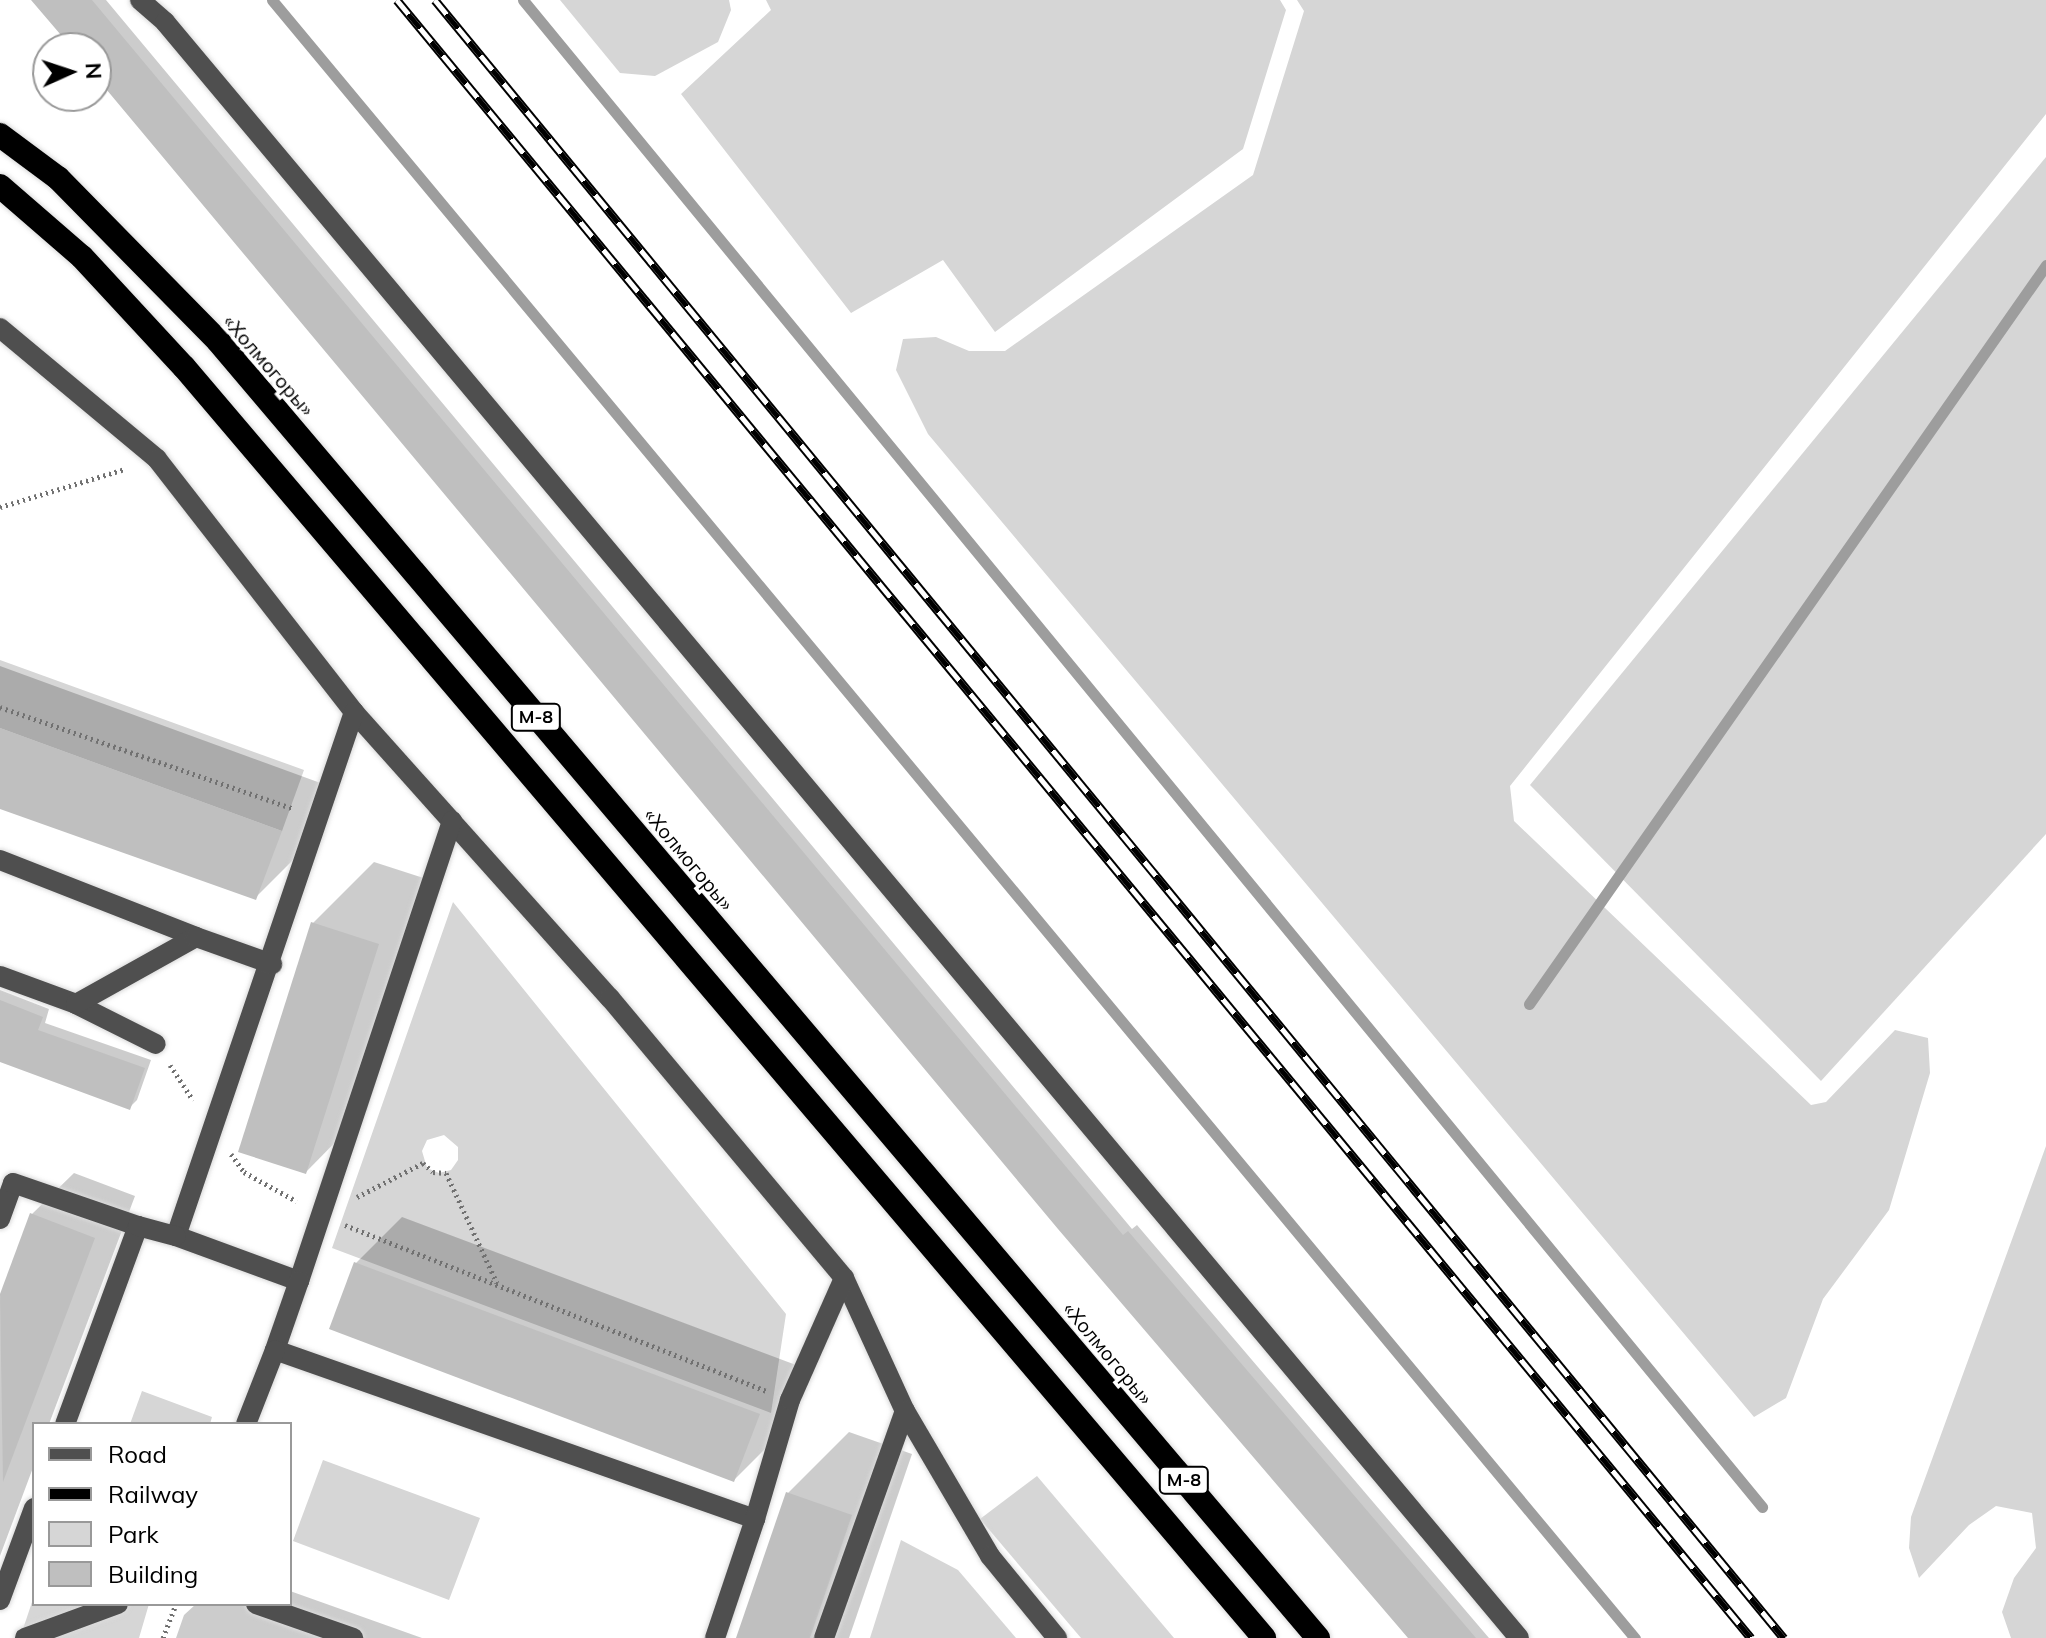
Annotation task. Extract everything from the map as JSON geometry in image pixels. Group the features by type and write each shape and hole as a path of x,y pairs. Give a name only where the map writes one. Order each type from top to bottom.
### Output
{"highway":[{"name":"«Холмогоры»","path":"0,135 69,188 218,341 1318,1638"},
{"name":"М-8","path":"0,186 82,257 184,367 1264,1638"}],"lane":[{"path":"140,0 175,34 1519,1638"},
{"path":"0,328 157,459 354,712 610,998 844,1278 905,1411 990,1556 1057,1638"},
{"path":"176,1236 272,964 354,712"},
{"path":"247,1422 299,1281 452,821"},
{"path":"0,860 272,964"},
{"path":"76,1004 196,937"},
{"path":"0,976 76,1004 156,1044"},
{"path":"0,1219 13,1183 176,1236 299,1281"},
{"path":"66,1422 138,1226"},
{"path":"715,1638 790,1400 844,1278"},
{"path":"275,1350 755,1519"},
{"path":"824,1638 905,1411"},
{"path":"0,1600 32,1513"},
{"path":"25,1638 113,1606"},
{"path":"262,1606 353,1638"}],"path":[{"path":"0,507 157,459"},
{"path":"0,707 319,818"},
{"path":"156,1044 244,1172 321,1215 790,1400"},
{"path":"321,1215 423,1163 433,1172 446,1173 498,1285"},
{"path":"163,1638 175,1606"}],"green space":[{"path":"560,0 729,0 731,10 718,42 655,76 620,73"},
{"path":"766,0 1280,0 1286,10 1243,149 995,332 943,260 851,313 681,94 771,10"},
{"path":"1297,0 2046,0 2046,114 1510,786 1514,821 1811,1105 1826,1102 1895,1030 1928,1038 1930,1073 1889,1210 1823,1299 1786,1398 1754,1417 928,434 896,370 903,339 936,337 969,351 1005,351 1253,175 1304,11"},
{"path":"2046,157 2046,834 1821,1081 1530,785"},
{"path":"0,660 304,770 282,831 0,728"},
{"path":"453,902 786,1314 771,1413 332,1248","holes":["444,1135 458,1147 458,1160 451,1170 439,1173 427,1168 422,1151 427,1140"]},
{"path":"2046,1146 2046,1638 2011,1638 2002,1612 2014,1578 2036,1548 2032,1513 1996,1506 1969,1525 1919,1578 1909,1548 1911,1517"},
{"path":"142,1391 212,1417 211,1422 131,1422"},
{"path":"323,1460 480,1518 449,1600 293,1541"},
{"path":"1037,1476 1174,1638 1081,1638 980,1519"},
{"path":"901,1540 958,1570 1016,1638 870,1638"},
{"path":"32,1602 32,1606 148,1606 139,1638 20,1638"}],"building":[{"path":"31,0 92,0 1123,1235 1128,1231 1476,1638 1408,1638 1058,1229 112,96 112,32 58,32"},
{"path":"0,728 282,831 256,900 0,809"},
{"path":"311,922 379,944 306,1174 238,1152"},
{"path":"0,1000 43,1017 38,1030 145,1068 130,1110 0,1062"},
{"path":"30,1213 95,1238 3,1482 0,1294"},
{"path":"354,1262 760,1414 734,1482 329,1329"},
{"path":"786,1492 852,1515 810,1638 736,1638"}],"waterway":[{"path":"272,0 1635,1638"},
{"path":"523,0 1762,1507"},
{"path":"1529,1004 2046,265"}],"railway":[{"path":"397,0 1751,1638"},
{"path":"435,0 1784,1638"}]}
